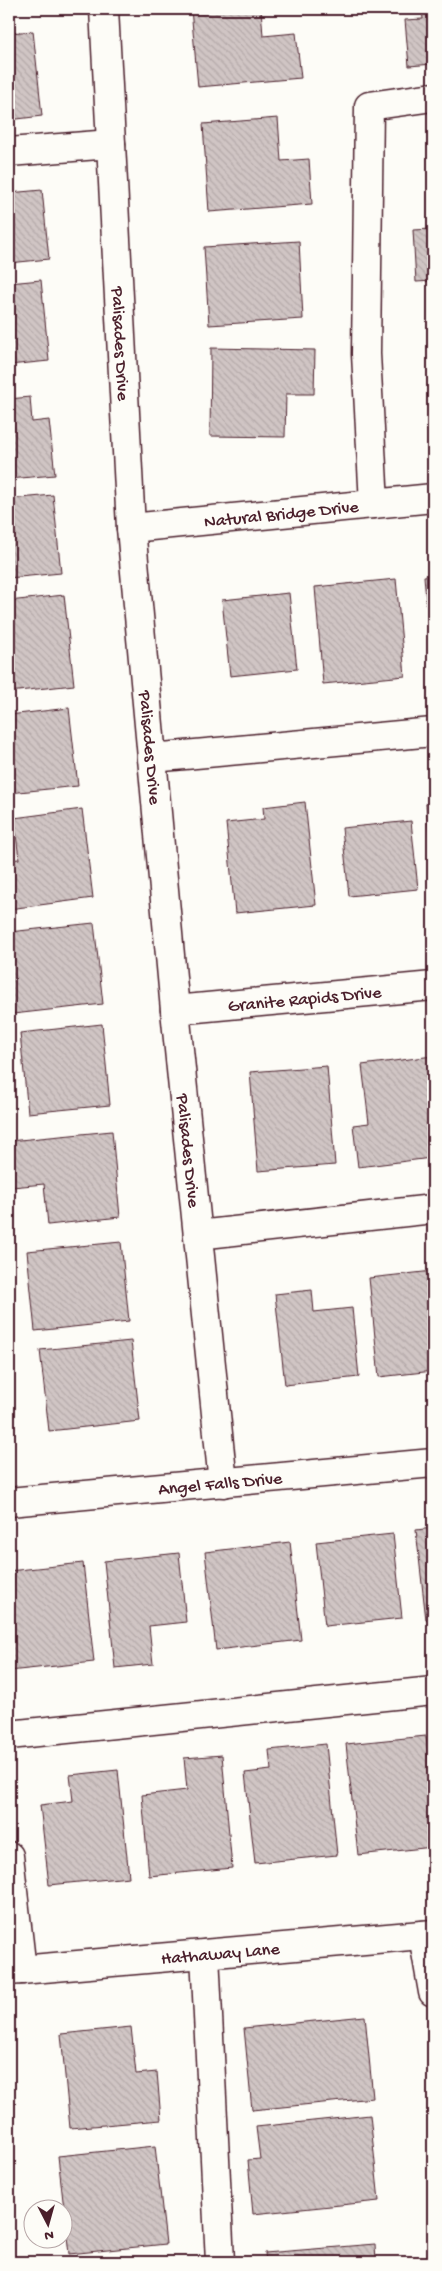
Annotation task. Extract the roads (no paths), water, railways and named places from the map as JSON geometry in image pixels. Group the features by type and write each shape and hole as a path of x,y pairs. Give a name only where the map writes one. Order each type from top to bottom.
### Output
{"street":[{"name":"Palisades Drive","path":"104,9 131,528 175,1010 223,1483"},
{"path":"374,504 366,354 369,106 433,97"},
{"path":"9,152 111,144"},
{"name":"Natural Bridge Drive","path":"131,528 433,498"},
{"path":"152,758 433,732"},
{"name":"Granite Rapids Drive","path":"175,1010 433,986"},
{"path":"198,1235 433,1209"},
{"name":"Angel Falls Drive","path":"9,1502 433,1463"},
{"path":"9,1735 433,1691"},
{"path":"9,1856 15,1971"},
{"path":"428,1935 433,1992"},
{"name":"Hathaway Lane","path":"15,1971 428,1935"},
{"path":"204,1954 220,2262"}]}
